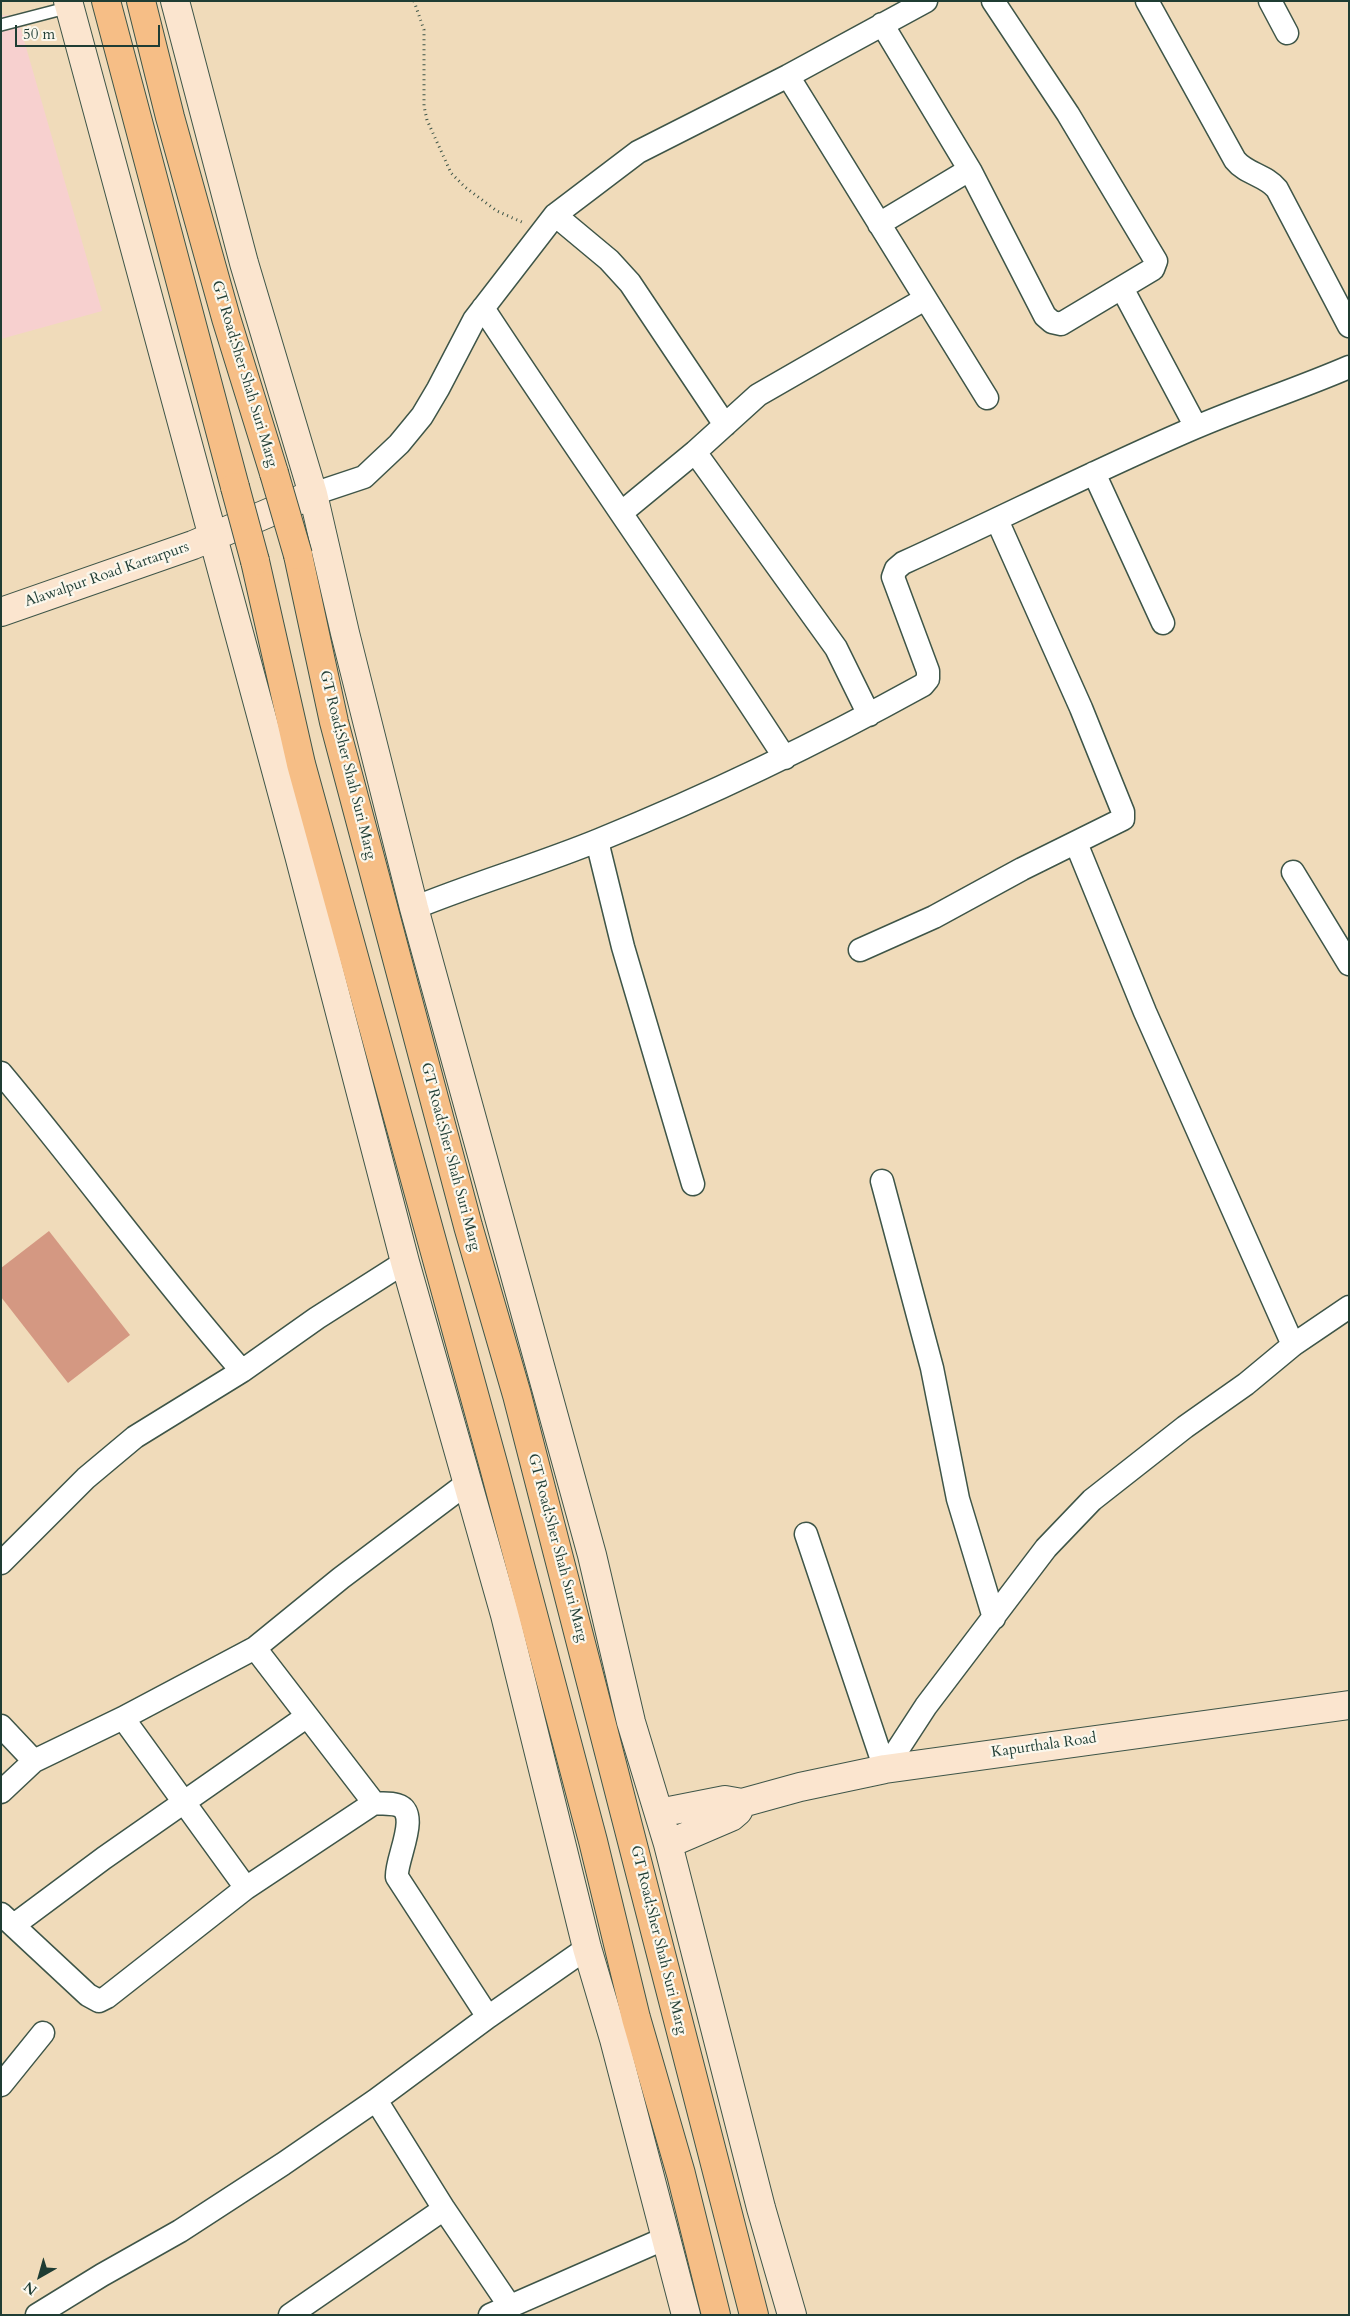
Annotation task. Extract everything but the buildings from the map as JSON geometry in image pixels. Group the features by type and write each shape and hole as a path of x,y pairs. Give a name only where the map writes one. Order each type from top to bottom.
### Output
{"highway":[{"path":"106,1 255,561 301,764 494,1467 590,1832 636,2018 681,2174 716,2315"},
{"name":"GT Road;Sher Shah Suri Marg","path":"141,1 170,117 226,318 298,555 334,722 468,1226 524,1422 754,2315"}],"main road":[{"path":"175,1 244,262 312,494 414,908 592,1554 631,1722 668,1844 761,2208 792,2315"},
{"path":"69,4 405,1262 504,1614 587,1948 614,2039 686,2315"},
{"name":"Alawalpur Road Kartarpurs","path":"1,612 193,545 212,535 312,494"},
{"name":"Kapurthala Road","path":"659,1813 725,1800 742,1803 800,1787 885,1769 1349,1705"},
{"name":"Kapurthala Road","path":"668,1844 731,1817 738,1811 742,1803"}],"street":[{"path":"312,494 364,477 399,444 426,409 467,331 549,222 638,152 788,76 926,1"},
{"path":"882,24 969,170 1048,319 1061,324 1123,290 1153,269 1156,261 1068,114 993,1"},
{"path":"1147,1 1234,160 1244,170 1266,180 1277,189 1349,326"},
{"path":"1270,1 1287,33"},
{"path":"788,76 987,398"},
{"path":"879,224 969,170"},
{"path":"549,222 609,260 630,283 725,425"},
{"path":"1123,290 1196,427"},
{"path":"621,513 695,452 758,394 774,383 925,299"},
{"path":"483,308 710,642 785,758"},
{"path":"414,908 597,841 785,758 923,685 928,679 928,671 894,582 893,577 896,568 1094,472 1196,427 1347,372"},
{"path":"695,452 836,648 869,715"},
{"path":"1094,472 1163,624"},
{"path":"860,950 934,917 999,880 1120,822 1123,812 1081,708 998,520"},
{"path":"597,841 623,947 693,1184"},
{"path":"1076,843 1145,1012 1293,1345"},
{"path":"1293,872 1349,964"},
{"path":"1,1073 98,1191 190,1312 242,1371"},
{"path":"882,1181 930,1359 958,1499 994,1618"},
{"path":"1,1564 116,1451 154,1424 242,1371 317,1318 405,1262"},
{"path":"885,1769 926,1706 1046,1548 1092,1500 1185,1427 1246,1384 1293,1345 1349,1307"},
{"path":"1,1792 34,1761 123,1718 255,1648 341,1578 466,1484"},
{"path":"806,1534 885,1769"},
{"path":"255,1648 306,1717 374,1803"},
{"path":"306,1717 104,1858 8,1920 88,1995 99,2000 107,1997 246,1888 374,1803 397,1805 405,1811 409,1826 397,1865 396,1877 488,2017"},
{"path":"123,1718 246,1888"},
{"path":"1,1726 34,1761"},
{"path":"38,2315 102,2275 180,2231 376,2100 488,2017 587,1948"},
{"path":"1,2085 43,2033"},
{"path":"376,2100 444,2209 500,2310 666,2238"},
{"path":"290,2315 444,2209"}],"lane":[{"path":"1,25 69,4"}],"path":[{"path":"414,1 424,30 424,87 427,120 451,173 465,187 504,216 549,222"}],"shaded area":[{"path":"1,15 17,16 102,311 1,339"}]}
